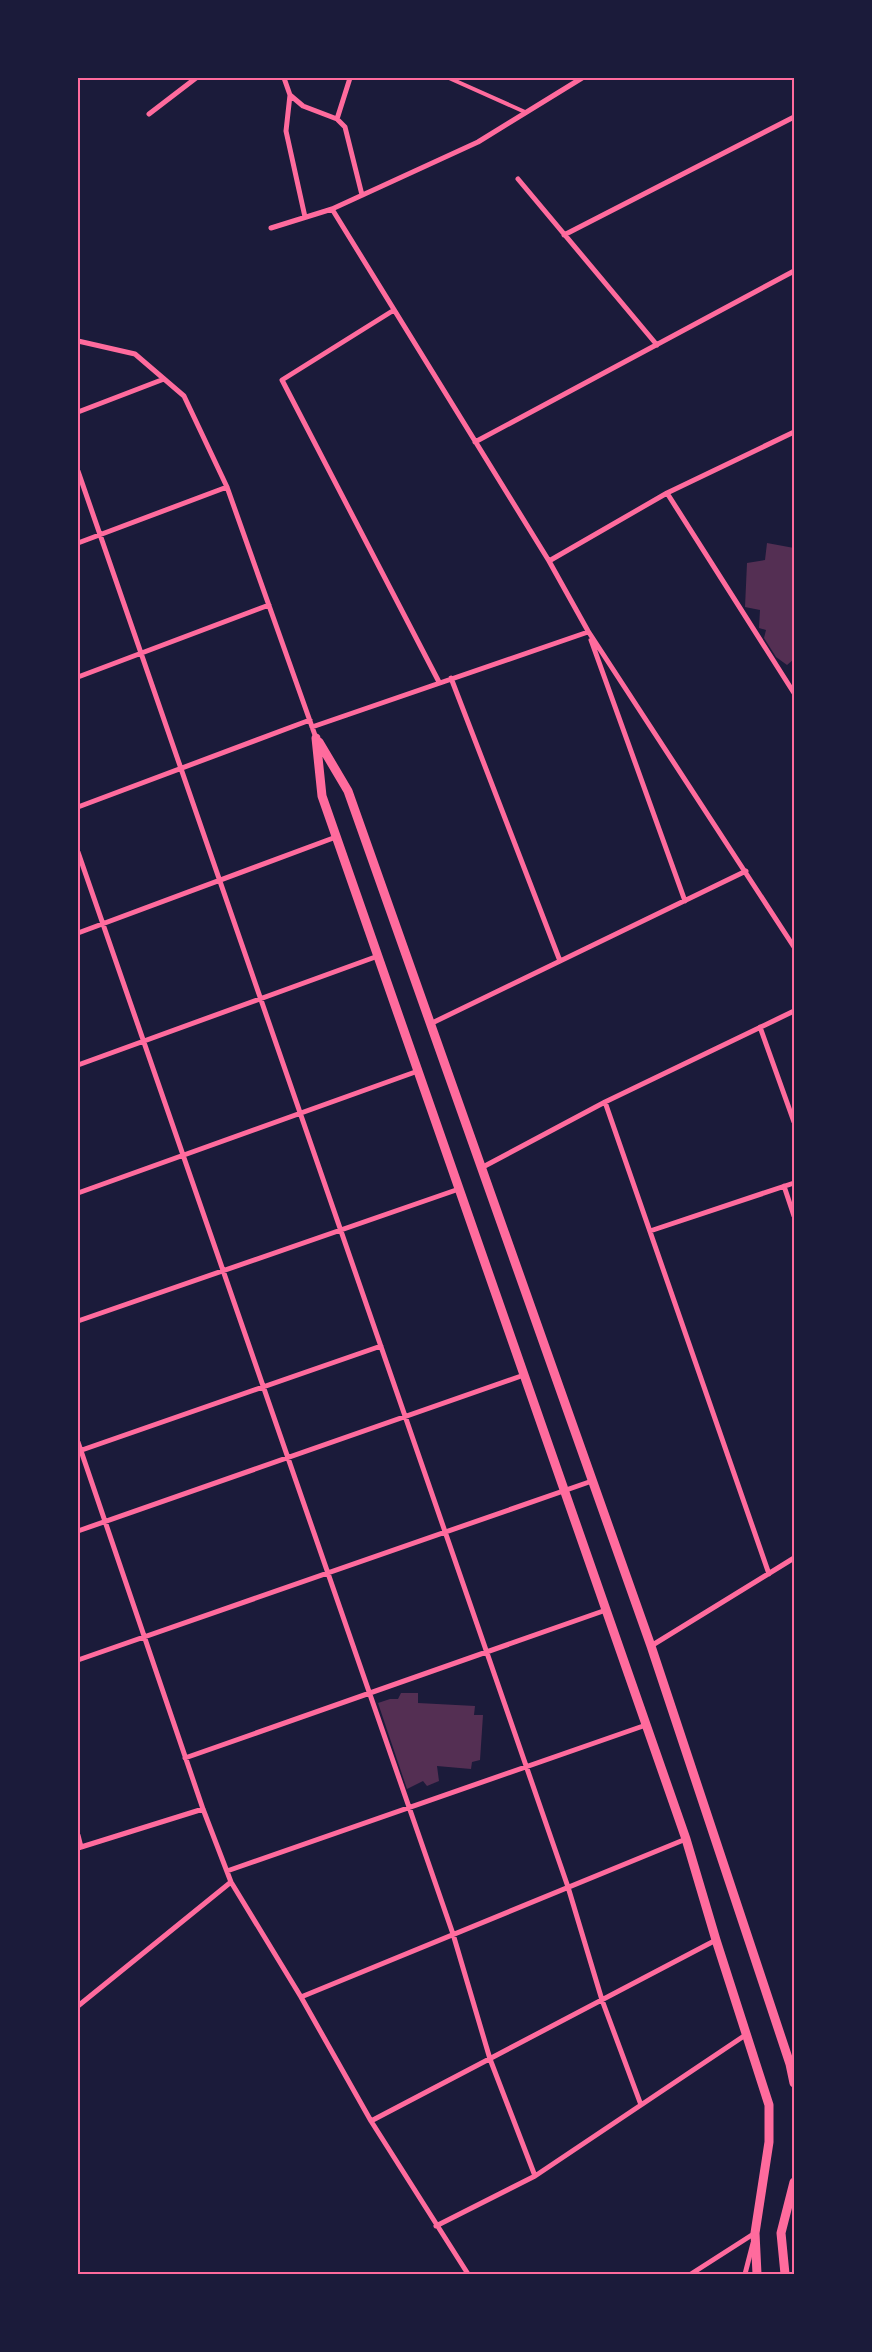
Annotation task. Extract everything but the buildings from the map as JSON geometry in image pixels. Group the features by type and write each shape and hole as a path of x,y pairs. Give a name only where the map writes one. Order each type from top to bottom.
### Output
{"street":[{"path":"149,114 196,78"},
{"path":"284,78 290,95 286,131 305,217"},
{"path":"337,119 350,78"},
{"path":"271,228 332,209 478,142 582,78"},
{"path":"290,95 303,106 337,119 345,127 362,195"},
{"path":"564,235 794,117"},
{"path":"518,179 656,345"},
{"path":"332,209 549,561 588,631 794,947"},
{"path":"476,442 794,272"},
{"path":"394,310 282,380 440,682"},
{"path":"78,341 135,354 184,396 227,487 310,720 316,738 322,796 686,1839 769,2105 769,2142 755,2233 745,2274"},
{"path":"78,412 164,379"},
{"path":"549,561 667,493 794,434"},
{"path":"78,471 446,1532 568,1887 602,2000 640,2105"},
{"path":"78,543 227,487"},
{"path":"667,493 794,693"},
{"path":"78,677 269,605"},
{"path":"312,726 588,631"},
{"path":"588,631 685,901"},
{"path":"451,678 560,961"},
{"path":"788,684 794,680"},
{"path":"78,807 310,720"},
{"path":"316,738 348,791 651,1646 792,2064 794,2083"},
{"path":"78,933 336,837"},
{"path":"78,852 453,1934 490,2059 535,2176"},
{"path":"430,1024 746,872"},
{"path":"78,1065 378,956"},
{"path":"481,1168 605,1102 794,1011"},
{"path":"760,1027 794,1122"},
{"path":"78,1193 418,1071"},
{"path":"605,1102 769,1574"},
{"path":"650,1231 794,1183"},
{"path":"784,1186 794,1216"},
{"path":"78,1321 459,1189"},
{"path":"79,1452 381,1346"},
{"path":"78,1531 524,1375"},
{"path":"78,1442 79,1452 105,1522 202,1809 231,1882 301,1997 371,2121 468,2274"},
{"path":"78,1660 592,1481"},
{"path":"651,1646 794,1558"},
{"path":"185,1758 606,1610"},
{"path":"227,1872 646,1725"},
{"path":"78,1835 79,1847 202,1809"},
{"path":"301,1997 686,1839"},
{"path":"78,2006 231,1882"},
{"path":"371,2121 716,1940"},
{"path":"436,2226 535,2176 746,2034"},
{"path":"785,2274 781,2233 794,2182"},
{"path":"691,2274 755,2233"},
{"path":"755,2233 757,2274"}],"lane":[{"path":"448,78 525,112"}]}
